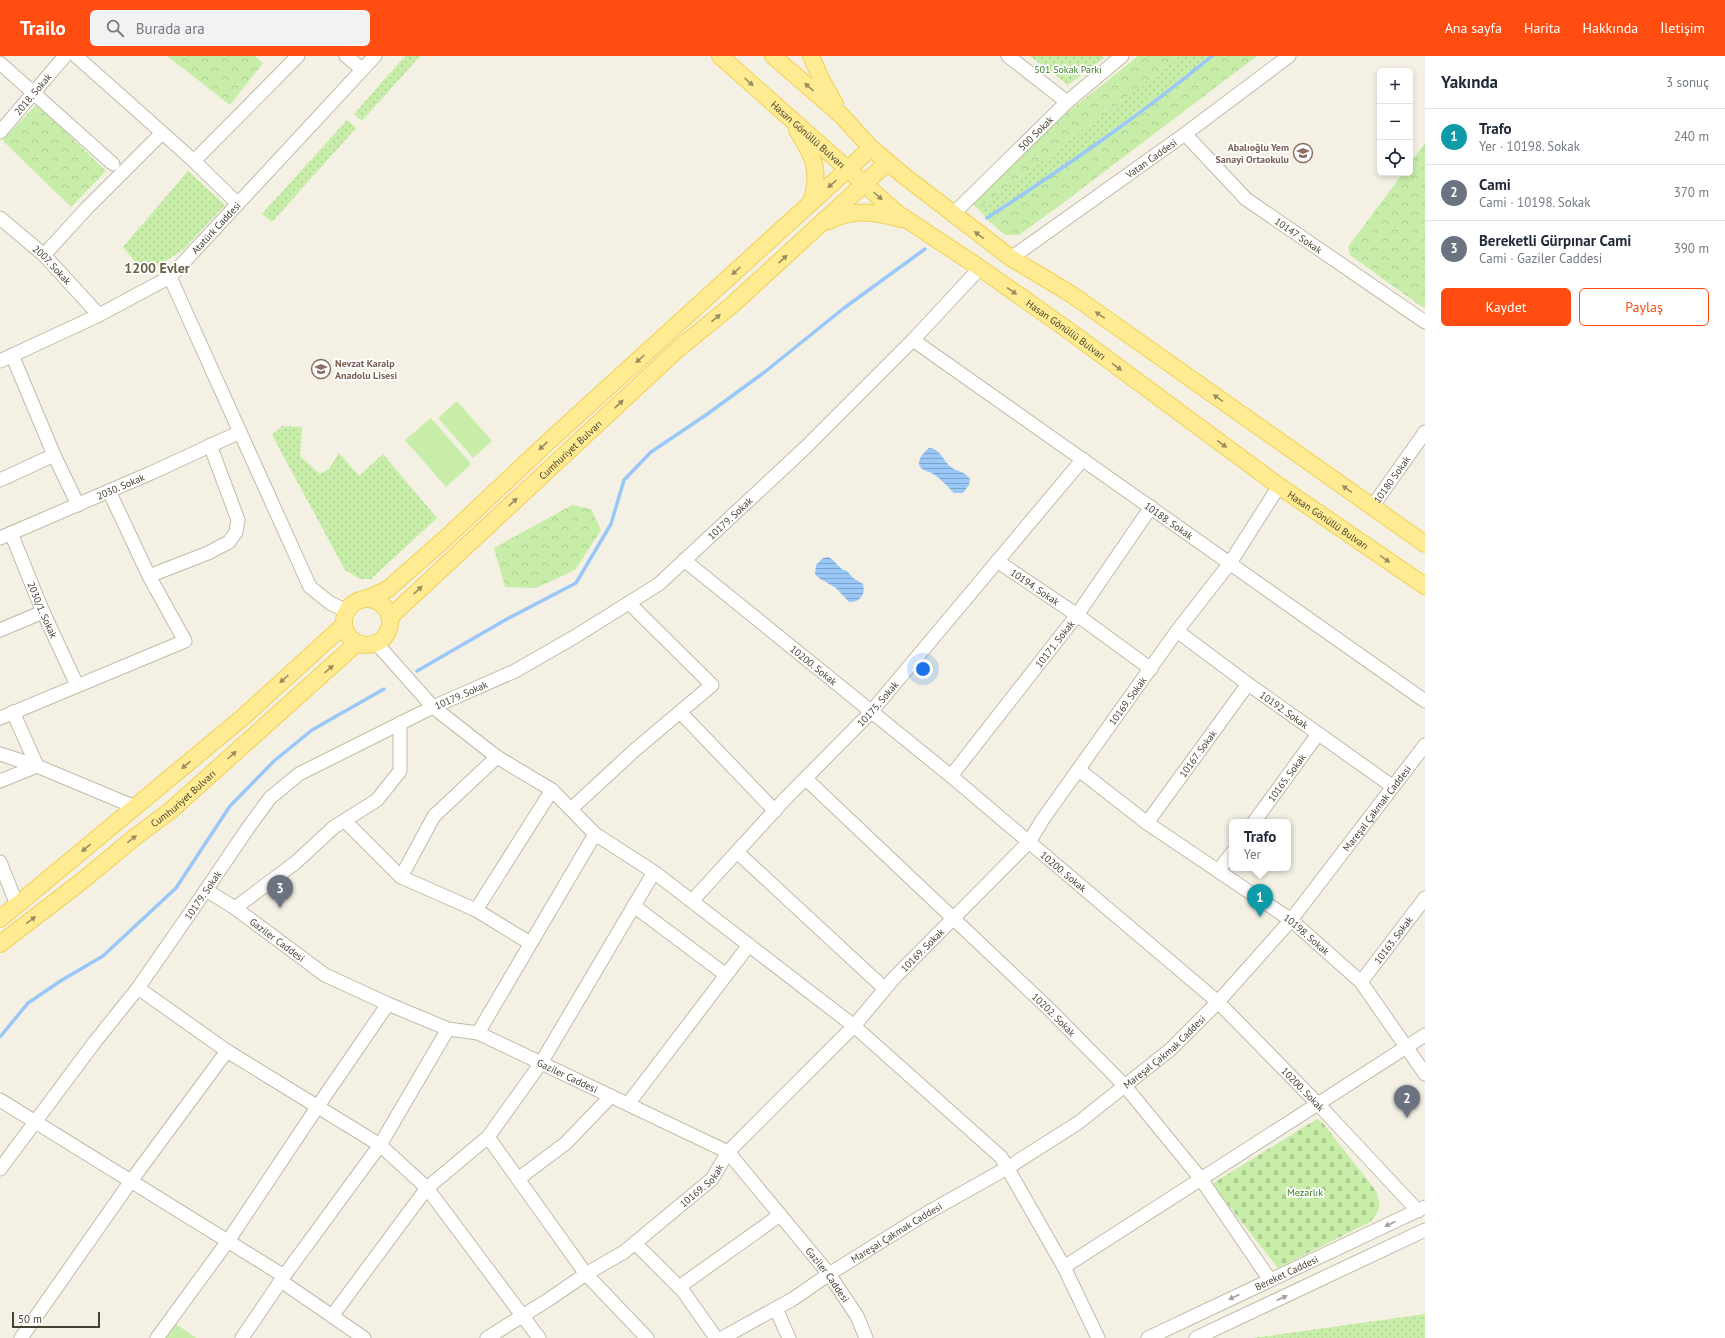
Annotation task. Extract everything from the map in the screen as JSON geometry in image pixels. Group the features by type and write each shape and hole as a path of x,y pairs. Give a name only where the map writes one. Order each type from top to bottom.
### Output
{"main road":[{"name":"Hasan Gönüllü Bulvarı","path":"720,56 897,213 980,268 1068,330 1279,486 1425,586"},
{"path":"773,56 842,116 871,148 952,215 1011,258 1071,294 1425,544"},
{"path":"811,56 822,81 842,116"},
{"path":"790,118 813,157 816,178 811,203"},
{"path":"0,919 242,718 345,618 358,601 388,589 871,148"},
{"path":"815,229 888,162"},
{"path":"815,229 838,216 851,213 865,212 881,214 909,221"},
{"name":"Cumhuriyet Bulvarı","path":"390,617 677,350 754,285 815,229"},
{"path":"345,618 350,638 357,643 369,646 376,644 383,639 388,633 390,617 381,604 374,600 366,599"},
{"name":"Cumhuriyet Bulvarı","path":"0,944 170,811 357,643"}],"street":[{"name":"2018. Sokak","path":"0,132 65,56"},
{"path":"76,56 194,161 238,204"},
{"path":"194,161 298,56"},
{"path":"346,56 362,69"},
{"name":"Atatürk Caddesi","path":"0,361 99,315 170,277 375,56"},
{"path":"1008,56 1067,102"},
{"name":"500 Sokak","path":"952,215 1067,102 1122,56"},
{"name":"Vatan Caddesi","path":"1011,258 1185,134 1289,56"},
{"path":"0,63 113,164"},
{"path":"44,255 86,209 162,133"},
{"name":"10147 Sokak","path":"1185,134 1246,199 1425,322"},
{"name":"2007. Sokak","path":"0,218 44,255 99,315"},
{"name":"10179. Sokak","path":"0,1169 94,1043 138,988 270,798 299,774 433,707 515,671 576,636 658,584 806,447 913,340 980,268"},
{"path":"170,277 310,587 330,603 345,618"},
{"name":"10188. Sokak","path":"913,340 1425,702"},
{"path":"12,355 54,455 78,505"},
{"name":"2030. Sokak","path":"6,536 240,432"},
{"name":"10180 Sokak","path":"1372,507 1425,432"},
{"path":"149,576 208,553 228,542 236,532 238,520 210,446"},
{"path":"0,480 54,455"},
{"name":"10175. Sokak","path":"692,901 775,811 871,712 1083,459"},
{"name":"10169. Sokak","path":"487,1338 586,1274 624,1252 712,1179 728,1152 854,1026 885,989 1029,842 1177,631 1230,563 1279,486"},
{"path":"0,718 184,641 149,576 109,491"},
{"name":"10171. Sokak","path":"951,776 1077,615 1151,507"},
{"name":"2030/1. Sokak","path":"6,536 77,685"},
{"name":"10200. Sokak","path":"684,560 951,776 1218,1002 1421,1209"},
{"name":"10194. Sokak","path":"997,561 1077,615 1151,669"},
{"path":"570,809 636,749 712,685 628,603"},
{"path":"0,630 43,612"},
{"name":"10192. Sokak","path":"1177,631 1248,684 1392,786"},
{"path":"376,644 433,707 497,757 552,790 595,834 654,872 854,1026 1001,1157 1064,1267 1098,1338"},
{"name":"10167. Sokak","path":"1147,823 1248,684"},
{"path":"13,712 37,766"},
{"path":"680,712 775,811"},
{"path":"235,908 295,863 334,827 377,800 400,771 400,723"},
{"name":"10165. Sokak","path":"1256,819 1318,734"},
{"name":"Mareşal Çakmak Caddesi","path":"722,1338 793,1299 829,1274 927,1213 1007,1168 1078,1123 1171,1049 1218,1002 1291,920 1392,786 1425,745"},
{"path":"0,754 37,766 135,807"},
{"path":"401,877 434,816 497,757"},
{"path":"0,781 37,766"},
{"name":"10198. Sokak","path":"1079,770 1147,823 1291,920 1361,982 1425,1074"},
{"name":"10202. Sokak","path":"806,779 1049,1009 1125,1086 1201,1179 1270,1280"},
{"path":"476,910 552,790"},
{"path":"345,821 401,877 476,910 530,943"},
{"path":"478,1033 595,834"},
{"path":"737,852 885,989"},
{"path":"1218,872 1229,857"},
{"path":"0,862 17,905"},
{"path":"332,1316 427,1188 488,1137 541,1063 654,872"},
{"name":"Gaziler Caddesi","path":"206,890 235,908 325,975 388,1004 448,1029 478,1033 728,1152 829,1274 857,1316 866,1338"},
{"name":"10163. Sokak","path":"1361,982 1425,898"},
{"path":"634,906 726,975"},
{"path":"628,1104 749,945"},
{"path":"138,988 227,1051 380,1145 427,1188 539,1338"},
{"path":"157,1338 228,1241 388,1004"},
{"path":"242,1338 282,1278 380,1145 448,1029"},
{"path":"1064,1267 1425,1035"},
{"path":"21,1338 131,1181 227,1051"},
{"path":"518,1179 566,1143 611,1096"},
{"path":"0,1100 228,1241 282,1278 364,1338"},
{"path":"488,1137 586,1274 647,1338"},
{"name":"Bereket Caddesi","path":"1148,1338 1421,1209"},
{"path":"679,1287 780,1215"},
{"path":"1196,1338 1425,1230"},
{"path":"635,1243 679,1287 716,1338"},
{"path":"776,1309 789,1338"}],"green space":[{"path":"167,56 255,56 263,63 230,105"},
{"path":"405,56 420,56 362,121 354,114"},
{"name":"501 Sokak Parkı","path":"1030,56 1102,56 1104,58 1068,85"},
{"path":"1138,56 1181,56 978,209 971,203 1032,139"},
{"path":"1181,56 1209,56 991,223 978,209"},
{"path":"1209,56 1257,56 1019,235 1005,235 991,223"},
{"path":"37,104 106,171 71,207 2,140"},
{"path":"347,120 356,128 272,222 262,214"},
{"path":"1425,143 1425,309 1350,255 1348,247 1401,176 1413,176 1413,159"},
{"path":"188,171 225,205 183,250 145,274 123,247"},
{"path":"457,401 492,441 473,458 438,418"},
{"path":"431,418 471,464 446,487 405,440"},
{"path":"282,426 302,427 300,456 320,474 329,469 339,453 359,476 383,454 437,518 371,579 360,579 345,570 272,435"},
{"path":"572,505 591,509 601,530 575,570 536,588 505,587 494,548"},
{"name":"Mezarlık","path":"1317,1119 1322,1122 1376,1191 1379,1200 1379,1208 1370,1222 1278,1268 1213,1186 1215,1182"},
{"path":"1425,1314 1425,1338 1253,1338"},
{"path":"176,1324 196,1338 166,1338"}],"water":[{"path":"929,448 937,451 950,466 970,479 969,485 963,493 954,493 936,476 921,468 919,465 920,459"},
{"path":"828,557 847,571 853,578 863,584 864,591 859,599 849,602 836,588 815,574 816,565 823,558"}],"waterway":[{"path":"987,218 1102,140 1158,99 1212,56"},
{"path":"417,671 507,619 576,583 611,524 624,480 651,452 706,415 766,371 844,308 925,249"},
{"path":"0,1037 28,1003 62,980 103,956 176,888 230,806 274,761 312,730 384,689"}],"place":[{"name":"Abalıoğlu Yem Sanayi Ortaokulu","path":"1303,153"},
{"name":"Nevzat Karalp Anadolu Lisesi","path":"321,369"},
{"name":"Bereketli Gürpınar Cami","path":"280,908"},
{"name":"Trafo","path":"1260,917"},
{"name":"Cami","path":"1407,1118"}],"district":[{"name":"1200 Evler","path":"157,268"}]}
